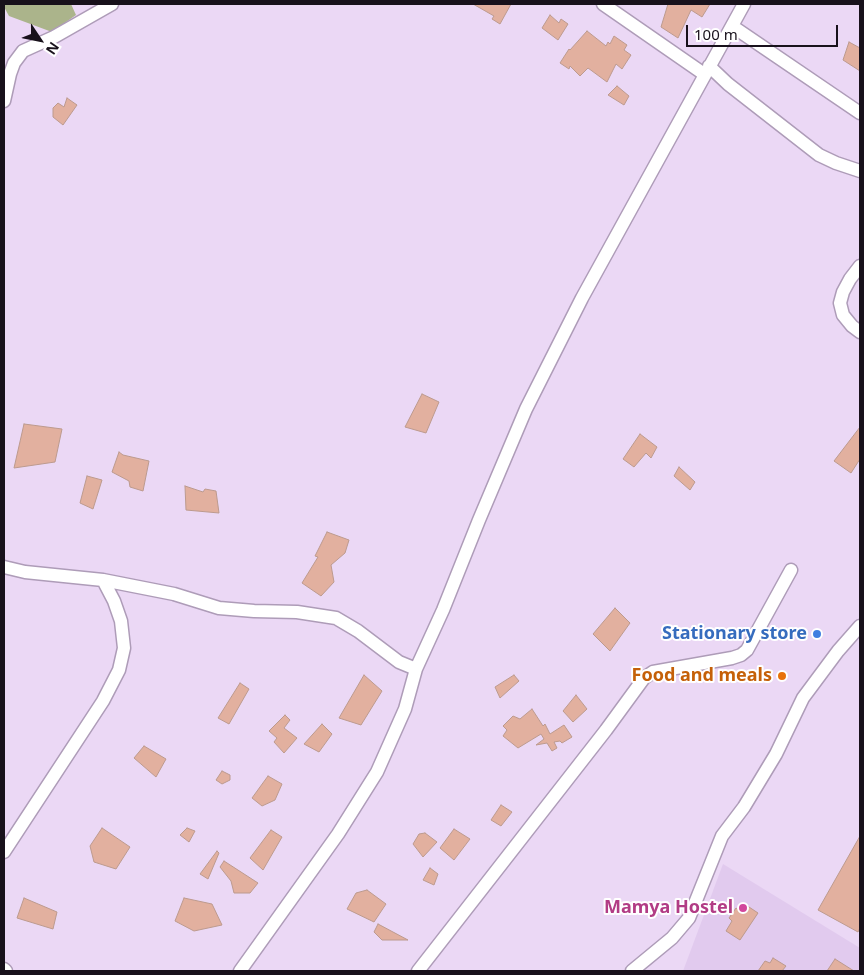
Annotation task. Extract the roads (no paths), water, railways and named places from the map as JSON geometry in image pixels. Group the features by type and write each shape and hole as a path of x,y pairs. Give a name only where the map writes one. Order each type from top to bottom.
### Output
{"street":[{"path":"4,101 14,63 23,51 61,33 112,4"},
{"path":"604,4 707,70 819,155 860,171"},
{"path":"240,971 338,834 377,772 405,709 416,669 443,610 482,511 526,409 582,298 744,4"},
{"path":"732,26 860,113"},
{"path":"860,266 850,279 840,303 843,315 860,332"},
{"path":"4,567 25,572 103,580 174,594 219,608 297,612 336,618 399,662 416,669"},
{"path":"418,971 606,730 644,678 653,672 732,658 747,650 791,570"},
{"path":"4,852 103,701 119,670 124,648 121,621 114,601 103,580"},
{"path":"632,971 672,938 688,918 722,836 744,807 772,760 803,698 823,670 860,626"}],"place":[{"name":"Stationary store","path":"817,634"},
{"name":"Food and meals","path":"782,676"},
{"name":"Mamya Hostel","path":"743,908"}]}
